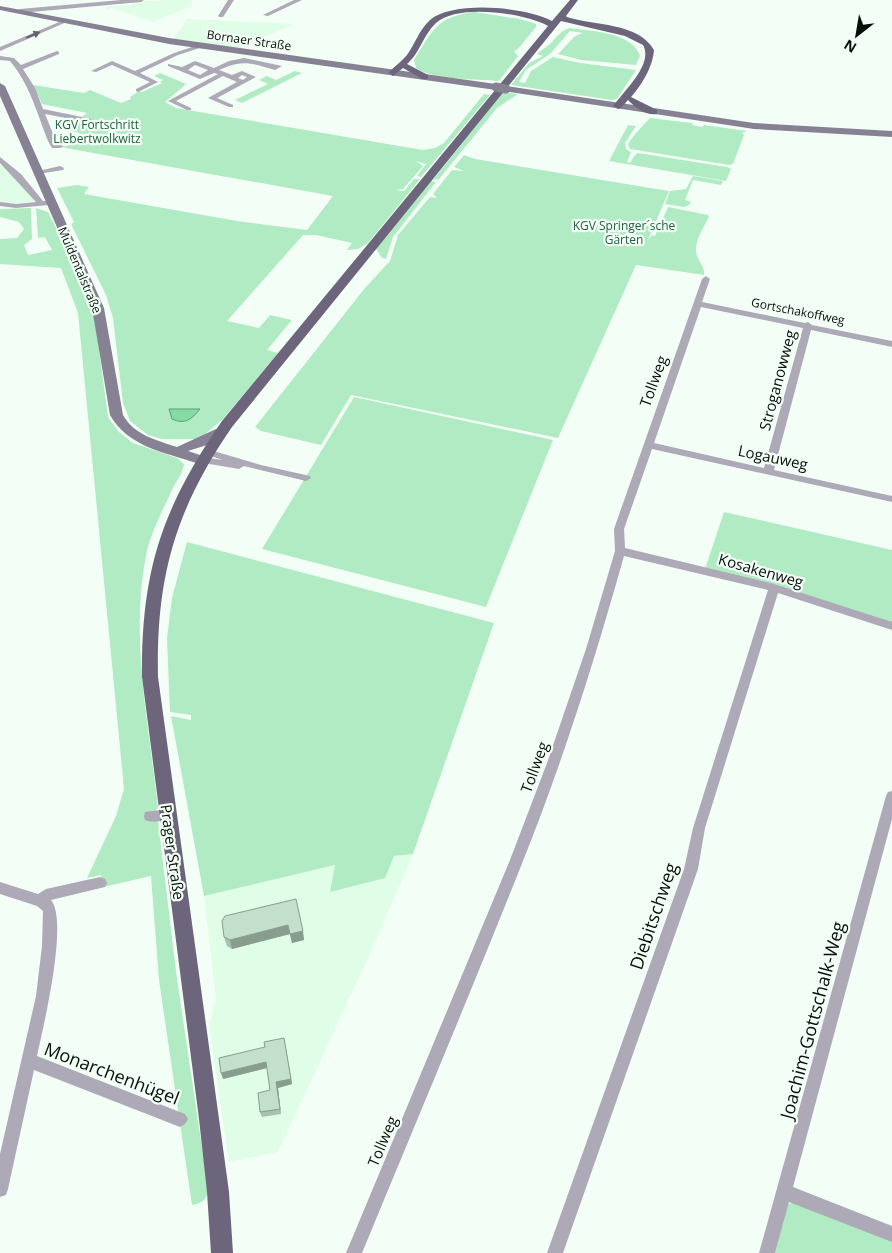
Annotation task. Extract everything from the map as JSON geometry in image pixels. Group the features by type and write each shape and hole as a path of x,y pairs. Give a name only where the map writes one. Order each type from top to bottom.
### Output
{"main road":[{"name":"Prager Straße","path":"222,1253 218,1192 195,1022 159,815 150,676 150,618 153,589 162,547 181,498 204,456 221,432 574,0"},
{"name":"Bornaer Straße","path":"0,8 201,46 402,69 425,77 654,112 781,129 892,134"},
{"path":"402,69 431,24 445,14 476,9 545,20 551,27 566,25 590,26"},
{"path":"521,15 545,16 562,14 567,21 632,35 644,41 650,48 650,55 632,94 622,107"},
{"name":"Muldentalstraße","path":"0,86 38,172 46,203 86,277 98,308 114,410 118,420 129,432 154,444 204,456"},
{"path":"632,94 640,106 654,112"},
{"path":"183,448 202,442 221,432"},
{"name":"Muldentalstraße","path":"154,444 183,448 204,456"}],"street":[{"path":"51,7 70,0"},
{"path":"81,5 93,0"},
{"path":"20,11 141,0"},
{"path":"221,16 231,0"},
{"path":"266,15 299,0"},
{"path":"0,49 66,21"},
{"path":"135,73 201,46"},
{"path":"20,68 44,55 57,53"},
{"path":"0,58 12,59 26,77 41,110 49,135 57,146"},
{"path":"161,61 200,77 237,59 269,66"},
{"path":"92,71 112,63 155,82 138,90"},
{"path":"182,70 195,63 243,82"},
{"path":"144,77 170,65"},
{"path":"230,106 211,98 253,77 242,73 232,78"},
{"path":"189,108 171,101 223,74"},
{"path":"41,110 87,120"},
{"path":"0,159 46,203"},
{"path":"38,172 60,168"},
{"path":"0,204 16,206 46,203"},
{"name":"Tollweg","path":"354,1253 517,860 553,763 589,659 620,551 619,529 706,279"},
{"name":"Gortschakoffweg","path":"698,304 808,325 892,344"},
{"name":"Stroganowweg","path":"768,472 808,325"},
{"name":"Logauweg","path":"648,445 892,498"},
{"name":"Muldentalstraße","path":"204,456 306,478"},
{"name":"Kosakenweg","path":"620,551 774,588 892,626"},
{"name":"Diebitschweg","path":"555,1253 691,869 698,828 774,588"},
{"name":"Joachim-Gottschalk-Weg","path":"767,1253 892,796"},
{"path":"0,888 41,901 46,895 100,883"},
{"name":"Monarchenhügel","path":"0,1189 43,996 49,946 49,908 41,901"},
{"name":"Monarchenhügel","path":"30,1061 180,1119"},
{"path":"784,1192 892,1234"}],"shaded area":[{"path":"192,0 191,6 153,22 112,8 106,10 105,7 132,5 133,2"},
{"path":"187,19 294,24 238,49 173,39"},
{"path":"0,163 31,194 35,201 15,204 0,202"},
{"path":"169,409 200,409 188,420 177,421 172,419"},
{"path":"413,854 374,945 278,1152 229,1162 209,1026 216,998 204,896 336,865 330,892 394,856"}],"green space":[{"path":"474,12 520,19 536,24 536,27 518,49 514,51 518,56 499,81 443,77 423,72 416,68 414,60 431,33 443,21 461,14"},
{"path":"569,28 620,37 636,48 640,56 636,65 581,60 558,54 575,36 583,33 570,31 550,54 526,70 519,82 525,83 531,71 553,57 580,63 636,70 617,99 612,100 511,85 529,63 543,56 537,54 560,33"},
{"path":"295,71 302,73 242,103 235,100 268,84 259,80 267,76 276,80"},
{"name":"KGV Fortschritt Liebertwolkwitz","path":"160,73 186,84 165,102 176,108 423,150 435,148 444,143 484,94 490,95 421,177 417,176 426,164 416,161 423,166 403,189 396,190 404,191 414,179 420,179 368,243 358,249 347,250 352,243 316,235 303,235 227,321 259,328 270,315 292,320 267,350 278,353 223,419 199,439 162,439 148,435 130,421 123,403 113,318 106,295 71,224 74,222 57,188 77,185 89,187 84,194 237,221 307,230 333,196 60,147 67,146 80,133 65,130 87,113 42,104 33,85 84,93 90,90 121,103 131,99 130,97 139,91 142,92 162,83 160,82 163,80 154,76"},
{"path":"503,92 518,94 497,108 439,179 433,180"},
{"path":"650,118 692,123 692,125 702,127 704,125 747,131 742,133 744,135 733,164 729,165 630,149 628,144"},
{"path":"628,125 636,126 625,143 626,149 631,152 627,162 630,163 638,153 727,167 731,169 726,181 609,161"},
{"name":"KGV Springer´sche Gärten","path":"464,155 475,159 669,191 648,240 652,235 655,236 668,207 708,215 709,217 696,246 697,256 704,275 636,265 558,438 351,395 321,445 261,431 255,427 365,288 390,261 398,235 430,197 437,198 433,194 452,170 464,171 454,167"},
{"path":"693,176 723,181 721,185 693,180 685,200 691,202 689,205 684,207 665,204 670,191 686,189"},
{"path":"431,181 436,182 393,237 386,259 382,258 376,249 378,245"},
{"path":"31,208 32,239 24,245 28,255 52,250 45,237 38,238 36,208 48,212 86,292 95,319 108,417 119,432 133,443 177,458 184,464 155,527 147,551 142,583 140,648 142,680 158,808 154,812 158,821 177,979 208,1188 204,1200 192,1205 159,980 151,876 103,887 101,875 87,878 116,816 124,789 78,313 61,268 0,264 0,239 17,238 24,229 19,222 0,217 0,209"},
{"path":"354,397 553,440 486,607 262,549"},
{"path":"724,512 892,550 892,624 705,569"},
{"path":"187,542 494,623 413,854 394,856 385,878 330,892 335,865 204,896 171,716 191,720 191,715 170,712 167,638 172,598"},
{"path":"797,1202 892,1240 892,1253 775,1253 787,1204"}],"building":[{"path":"296,899 303,931 290,934 288,925 230,940 224,937 222,921 225,916"},
{"path":"284,1038 291,1079 276,1082 280,1109 260,1112 258,1093 270,1090 266,1062 221,1073 219,1058 265,1047 264,1042"}]}
